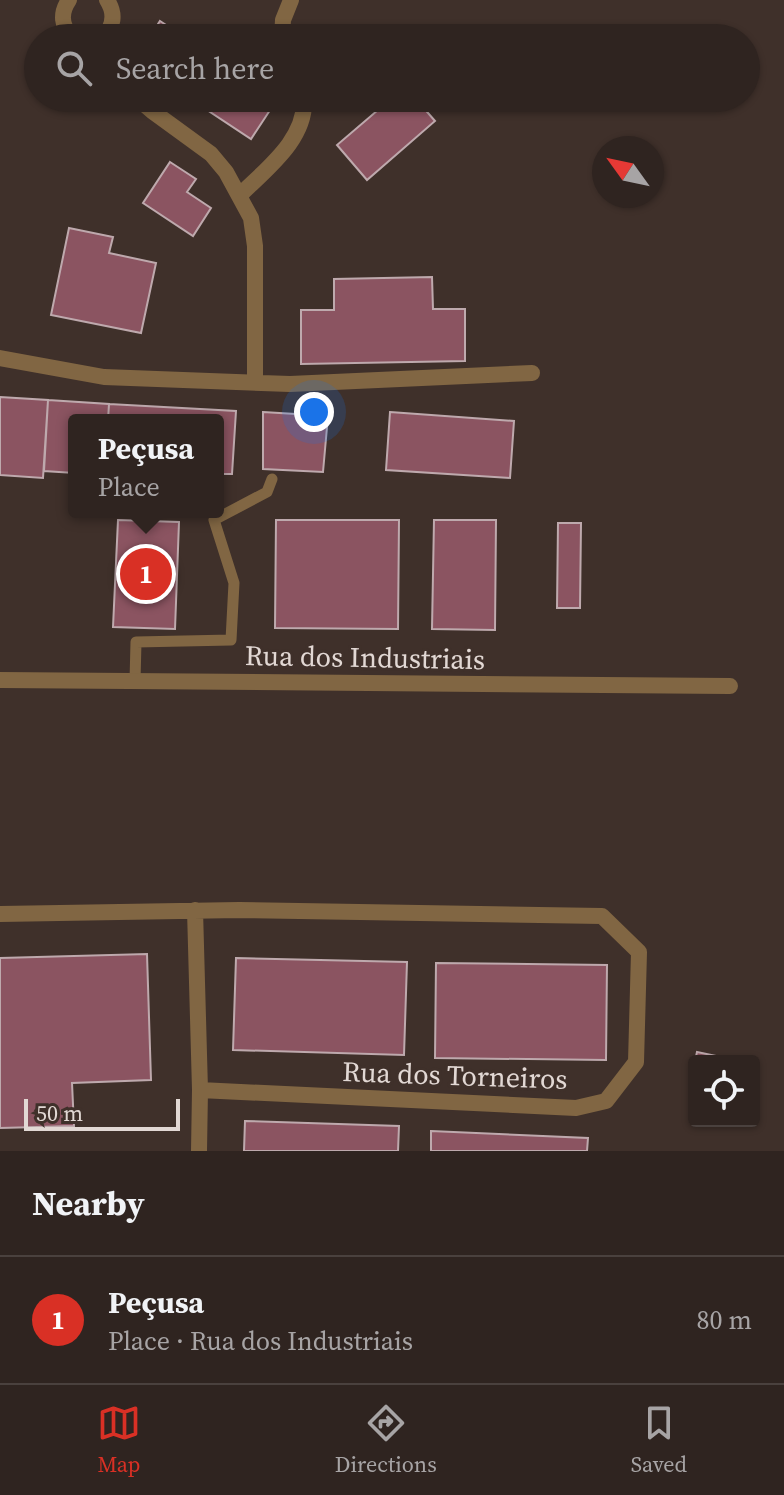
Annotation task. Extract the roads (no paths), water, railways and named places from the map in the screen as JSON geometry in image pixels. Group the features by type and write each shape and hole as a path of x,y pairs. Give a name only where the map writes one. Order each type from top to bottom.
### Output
{"street":[{"path":"64,24 62,17 69,0"},
{"path":"107,0 113,12 112,24"},
{"path":"283,24 291,0"},
{"path":"153,112 211,154 226,172 251,218 255,246 255,382"},
{"path":"240,195 298,133 304,112"},
{"path":"0,358 104,377 290,384 532,373"},
{"name":"Rua dos Industriais","path":"0,680 730,686"},
{"path":"195,910 199,1151"},
{"name":"Rua dos Torneiros","path":"0,914 195,910 602,916 639,952 636,1062 606,1101 576,1108 200,1090"}],"lane":[{"path":"224,515 267,492 272,479"},
{"path":"135,681 136,642 231,640 234,583 214,520 218,518"}],"place":[{"name":"Peçusa","path":"146,574"}]}
